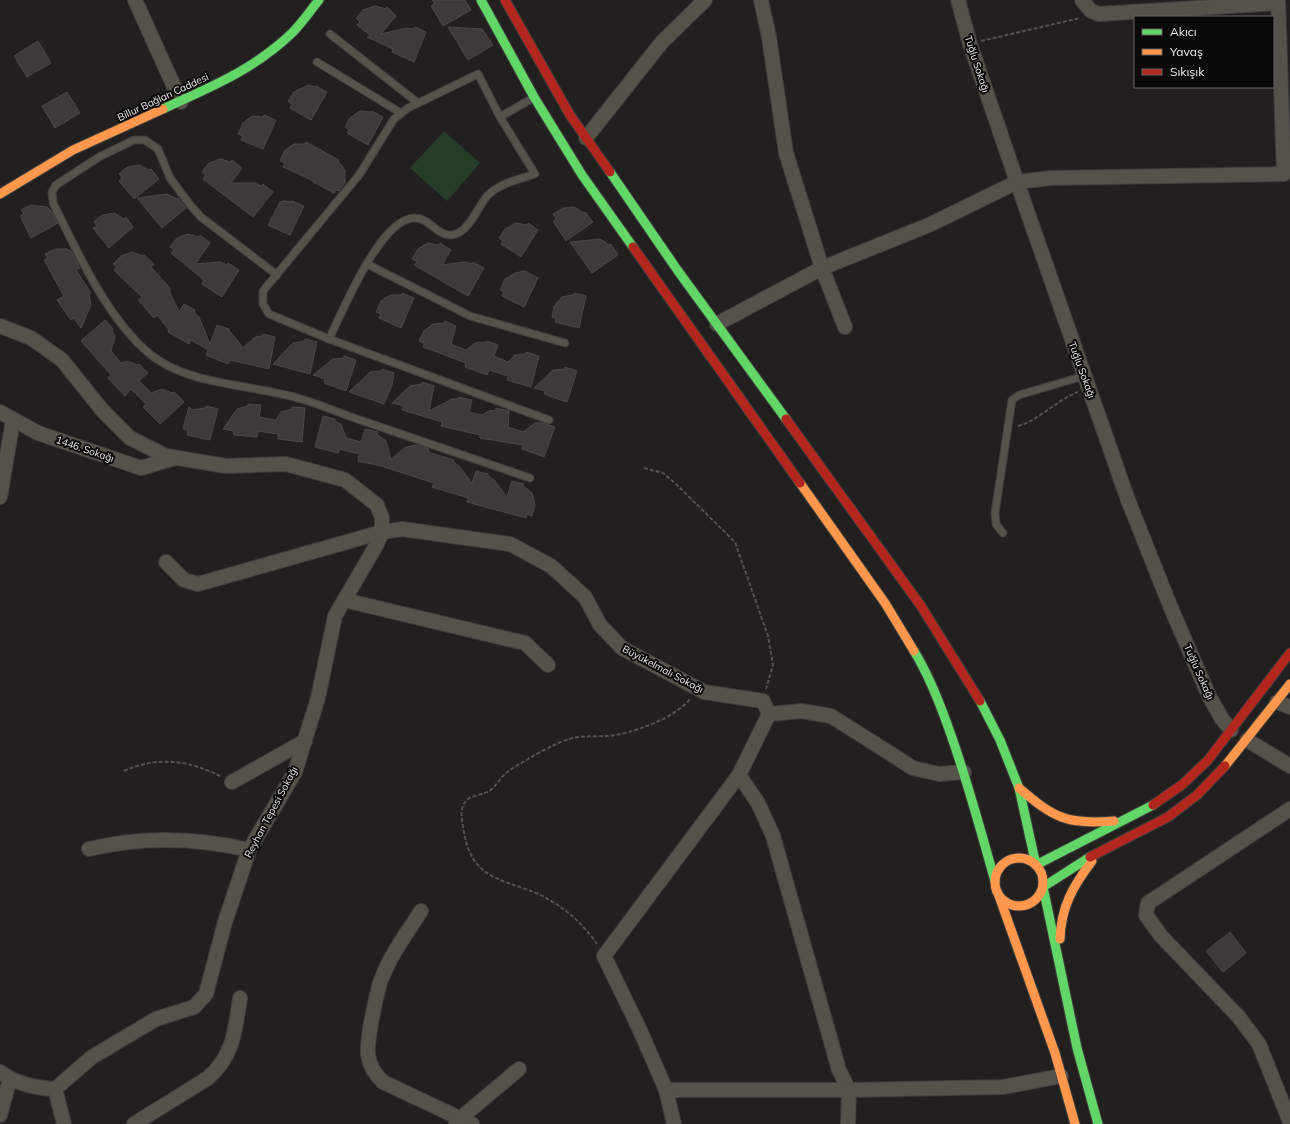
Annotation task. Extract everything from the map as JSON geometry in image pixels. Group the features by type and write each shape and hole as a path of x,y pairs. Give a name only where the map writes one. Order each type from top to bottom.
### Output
{"street":[{"path":"135,0 180,102"},
{"name":"Billur Bağları Caddesi","path":"0,194 74,150 238,75 268,55 293,32 319,0"},
{"path":"481,0 534,97 582,175 901,628 923,665 964,772 999,896 1062,1076 1075,1124"},
{"path":"505,0 570,115 717,324 938,632 983,707 1019,788 1036,864 1041,871 1043,887 1077,1048 1098,1124"},
{"path":"586,138 662,42 706,0"},
{"path":"761,0 786,153 822,268 844,327"},
{"name":"Tuğlu Sokağı","path":"958,0 970,44 1128,500 1171,608 1209,696 1222,719 1231,730"},
{"path":"717,324 822,268 929,225 1017,182 1051,178 1284,174 1278,2 1190,4 1099,14 1091,11 1082,0"},
{"path":"0,326 31,338 62,360 102,410 130,438 166,456 174,458 226,466 286,464 345,480 377,504 382,518 382,532"},
{"name":"1446. Sokağı","path":"0,412 38,433 141,468 174,458"},
{"path":"0,497 13,420"},
{"name":"Büyükelmalı Sokağı","path":"166,562 184,580 190,583 205,584 382,532 402,528 510,544 551,566 585,597 600,625 622,648 704,692 763,701"},
{"name":"Reyhan Tepesi Sokağı","path":"55,1089 92,1057 156,1019 185,1011 200,1002 206,994 225,922 249,850 295,772 318,698 335,616 378,544 382,532"},
{"path":"344,600 525,642 548,665"},
{"path":"1036,864 1161,801 1183,784 1208,760 1290,653"},
{"path":"999,896 1005,902 1020,906 1035,900 1043,887 1101,850 1168,817 1197,795 1229,762 1290,684"},
{"path":"763,701 769,714"},
{"path":"1276,702 1290,707"},
{"path":"769,714 802,711 831,716 913,768 939,774 964,772"},
{"path":"674,1124 666,1090 639,1028 604,956 739,775 769,714"},
{"path":"1247,740 1290,766"},
{"path":"232,782 305,741"},
{"path":"739,775 758,803 773,836 839,1070 849,1090 848,1124"},
{"path":"1019,788 1048,813 1068,821 1086,823 1126,819"},
{"path":"1290,809 1148,903 1146,915 1161,936 1238,1016 1260,1044 1290,1122"},
{"path":"89,849 134,840 180,839 210,842 249,850"},
{"path":"1060,969 1060,921 1066,898 1078,878 1101,850"},
{"path":"995,881 996,873 1000,866 1014,858 1026,859 1036,864"},
{"path":"421,911 392,956 382,976 377,994 367,1053 374,1072 383,1082 462,1122 519,1069"},
{"path":"134,1124 208,1078 222,1064 233,1038 240,998"},
{"path":"0,1115 5,1076 35,1088 55,1089 64,1124"},
{"path":"666,1090 1003,1088 1062,1076"}],"lane":[{"path":"330,34 418,103"},
{"path":"317,62 401,113"},
{"path":"329,339 367,264 384,238 398,225 408,219 422,219 443,234 455,234 466,227 488,195 493,191 507,184 535,174 500,117 478,74 418,103 401,113 388,127 359,176 263,291 262,300 266,312 269,314 329,339 549,420"},
{"path":"500,117 534,97"},
{"path":"277,275 201,217 170,178 158,149 155,145 145,140 134,140 99,157 56,185 52,192 53,203 88,272 104,298 137,342 161,362 180,371 208,379 300,398 530,478"},
{"path":"367,264 470,316 565,343"},
{"path":"1003,533 996,524 995,513 1011,404 1015,397 1084,376"}],"path":[{"path":"970,44 1074,21 1091,11"},
{"path":"1008,426 1026,423 1059,401 1089,389"},
{"path":"644,468 663,473 732,539 737,546 764,622 771,651 773,665 763,701"},
{"path":"604,956 587,931 564,910 539,894 496,880 482,869 476,862 467,845 462,820 462,806 467,799 489,791 513,768 558,744 578,737 617,735 637,730 680,710 697,688"},
{"path":"124,771 145,763 177,761 197,766 232,782"}],"green space":[{"path":"444,131 480,163 447,201 410,168"}],"building":[{"path":"432,0 465,0 471,10 443,26 431,6 435,3"},
{"path":"375,6 386,9 387,7 396,16 381,34 407,28 414,29 415,27 426,32 414,62 392,52 393,49 367,37 371,36 357,25 360,22 356,18 363,10"},
{"path":"448,27 482,29 493,45 468,60"},
{"path":"38,41 51,63 27,77 14,56"},
{"path":"308,85 316,86 327,92 311,120 290,108 292,104 288,101 294,92"},
{"path":"67,92 80,113 55,128 42,106"},
{"path":"360,111 372,111 383,117 368,145 347,133 349,130 345,127 350,118"},
{"path":"264,115 276,120 263,149 241,140 243,136 238,134 243,123 252,116 263,117"},
{"path":"306,142 339,160 338,161 345,170 345,183 339,191 336,190 334,193 313,182 314,181 283,167 285,163 280,161 284,151 294,144 305,144"},
{"path":"220,159 231,162 232,160 242,168 231,183 255,183 261,186 263,184 273,192 253,217 203,179 206,175 202,172 209,163"},
{"path":"139,165 149,170 151,169 159,179 134,199 119,181 122,178 119,174 127,167"},
{"path":"167,194 177,199 178,198 186,208 162,228 137,198"},
{"path":"292,201 304,206 290,235 268,225 280,202"},
{"path":"31,205 47,207 52,212 58,223 31,238 20,216 24,214 21,210"},
{"path":"574,207 584,213 585,212 593,222 566,241 553,221 556,219 553,214 563,208"},
{"path":"114,213 124,219 126,217 133,227 109,248 93,228 97,226 94,222 102,215"},
{"path":"516,223 527,225 528,223 538,230 521,257 501,244 503,241 499,238 505,229"},
{"path":"188,234 199,237 200,235 210,243 195,264 221,262 227,265 228,263 239,270 222,297 202,284 204,280 171,253 174,250 170,247 177,238"},
{"path":"600,239 609,245 611,244 618,255 592,273 570,242"},
{"path":"428,243 439,245 440,243 451,250 442,265 465,262 472,264 473,262 484,268 468,296 414,265 417,262 412,259 418,249"},
{"path":"55,249 67,249 71,251 80,268 76,270 91,293 89,294 91,305 81,328 74,318 71,320 57,300 64,296 44,260 48,258 45,254"},
{"path":"132,252 143,256 144,255 154,264 151,267 170,288 169,290 179,312 184,304 195,310 194,312 199,317 210,344 217,325 229,329 243,348 255,337 262,336 263,334 275,337 269,369 230,360 228,364 206,355 208,350 191,340 189,344 168,332 169,330 157,315 154,318 138,300 142,297 114,270 117,267 113,264 121,256"},
{"path":"525,271 538,278 524,307 502,296 504,292 500,290 505,279 515,273"},
{"path":"402,293 414,298 401,328 379,318 381,314 376,312 381,301 390,295 402,295"},
{"path":"574,293 586,296 579,328 555,322 556,318 552,317 554,306 562,297 573,295"},
{"path":"105,320 113,329 112,330 115,337 111,351 121,363 127,361 138,365 139,364 148,373 139,381 151,393 162,389 172,393 174,392 184,402 160,424 143,407 146,404 131,389 125,396 108,378 111,375 81,341"},
{"path":"445,321 456,326 451,344 466,350 475,343 487,341 498,345 494,356 508,362 515,355 526,354 526,352 539,356 531,387 507,380 508,376 489,370 487,375 465,367 466,363 423,347 424,343 419,341 424,331 433,324 444,323"},
{"path":"305,339 317,342 310,374 273,364 293,343 304,341"},
{"path":"344,356 356,360 346,391 324,383 325,379 313,375 333,359 344,358"},
{"path":"565,367 577,371 567,402 544,394 545,391 534,388 553,370 564,369"},
{"path":"382,369 394,373 392,385 384,404 349,392 370,372 381,371"},
{"path":"422,382 434,386 429,411 452,399 459,399 459,397 472,400 469,412 482,415 489,411 496,410 496,408 509,411 508,427 523,432 535,423 543,423 555,427 544,457 522,449 523,445 480,438 480,435 441,426 442,422 402,410 404,406 392,403 410,386 422,384"},
{"path":"248,404 261,405 259,417 276,420 281,412 292,409 292,407 305,408 302,442 278,439 278,434 258,431 257,437 234,435 234,431 223,429 237,409 248,406"},
{"path":"206,406 218,409 210,440 187,435 188,430 183,429 189,407 193,410 205,408"},
{"path":"323,416 335,419 335,421 341,424 346,438 361,442 365,429 378,432 377,434 386,441 391,459 406,447 417,445 429,449 428,452 454,460 453,462 459,466 472,483 476,471 488,474 488,476 494,480 507,497 512,481 524,484 523,486 532,493 535,505 532,516 527,514 526,518 467,502 468,498 432,487 434,483 381,466 358,461 359,454 339,449 338,453 315,447"},
{"path":"1230,932 1246,953 1223,972 1206,951"}],"traffic: fast":[{"path":"163,109 231,77 262,58 292,33 319,0"},
{"path":"481,0 534,97 582,175 633,247"},
{"path":"610,172 678,271 786,419"},
{"path":"914,651 930,681 947,724 969,789 995,881"},
{"path":"980,701 1000,740 1019,788 1036,865 1153,805"},
{"path":"1090,857 1043,887 1077,1048 1098,1124"}],"traffic: slow":[{"path":"0,194 73,150 163,109"},
{"path":"800,483 885,603 914,651"},
{"path":"1225,766 1290,684"},
{"path":"1019,788 1052,813 1062,817 1084,822 1114,821"},
{"path":"1014,858 1024,858 1036,865 1043,877 1043,882 1043,887 1036,899 1024,906 1014,906 1006,902 999,895 995,887 995,877 999,869 1006,862 1014,858"},
{"path":"1060,939 1063,917 1069,897 1079,879 1092,861"},
{"path":"999,896 1055,1053 1075,1124"}],"traffic: jam":[{"path":"505,0 570,115 610,172"},
{"path":"633,247 800,483"},
{"path":"786,419 921,606 980,701"},
{"path":"1153,805 1183,784 1208,760 1290,653"},
{"path":"1090,857 1168,817 1197,795 1225,766"}]}
